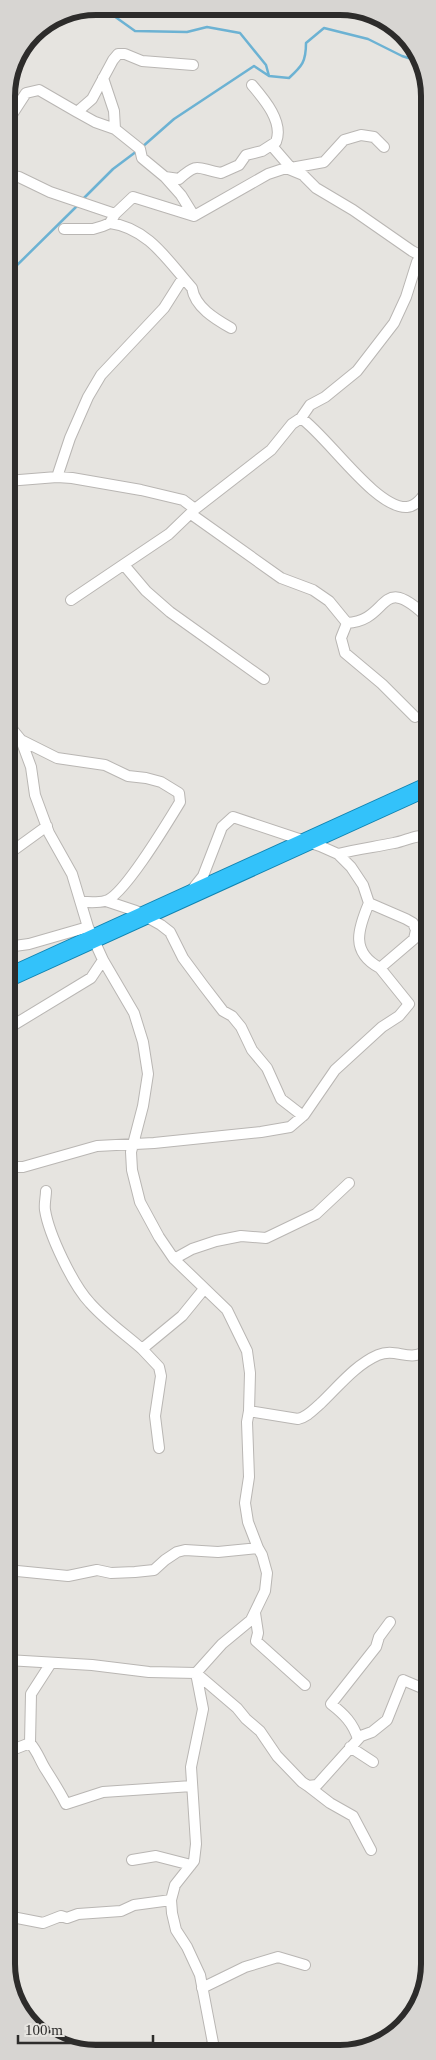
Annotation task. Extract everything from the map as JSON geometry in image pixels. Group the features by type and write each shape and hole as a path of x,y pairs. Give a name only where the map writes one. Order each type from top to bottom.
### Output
{"highway":[{"path":"15,974 421,790"}],"street":[{"path":"77,112 92,99 118,54 125,54 142,61 193,65"},
{"path":"103,78 114,110 115,128"},
{"path":"165,177 179,179 190,169 196,167 221,173 238,164 246,155 272,146 278,138 272,114 252,86"},
{"path":"15,110 26,92 39,90 95,122 115,128 140,149 142,158 165,177 181,194 194,216"},
{"path":"64,229 93,230 113,218 133,197 194,216 268,174 324,162 344,140 361,135 374,137 384,146"},
{"path":"272,146 289,168 303,175 316,188 353,210 421,256"},
{"path":"15,176 113,218 127,229 148,238 152,244 164,253 192,288 193,294 212,318 231,328"},
{"path":"71,600 169,534 193,511 271,450 292,424 301,418 310,405 325,397 357,371 394,323 406,297 417,262 421,261"},
{"path":"57,477 70,438 88,397 101,375 164,308 183,278"},
{"path":"301,418 326,440 359,478 382,497 398,506 409,507 421,498"},
{"path":"15,480 57,477 141,490 183,500 193,511 281,578 313,590 329,600 347,623"},
{"path":"124,564 146,591 164,607 195,632 235,657 264,679"},
{"path":"347,623 358,622 390,598 399,596 407,599 421,612"},
{"path":"347,623 341,638 345,653 382,684 414,717"},
{"path":"15,733 21,740 31,767 36,795 47,826 72,874 88,927 103,960 134,1014 143,1042 148,1074 143,1106 131,1152 132,1170 140,1202 159,1237 174,1259 227,1310 247,1351 250,1372 247,1422 249,1477 245,1503 248,1522 262,1555 267,1573 265,1591 251,1620 222,1644 196,1673"},
{"path":"21,740 58,758 104,765 128,776 161,782 181,796 180,802 139,866 115,895 106,901"},
{"path":"15,1167 23,1167 97,1146 154,1143 261,1132 290,1127 303,1116 335,1070 382,1027 399,1016 409,1004 380,968 371,963 361,952 359,940 362,920 369,903 363,885 351,867 338,854 320,846 233,817 222,828 203,876 192,890 165,909 136,911"},
{"path":"15,848 47,826"},
{"path":"338,854 362,847 395,843 411,837 421,836"},
{"path":"82,902 106,901 136,911 170,932 183,958 222,1011 232,1016 241,1027 258,1059 267,1068 281,1099 303,1116"},
{"path":"369,903 406,918 413,923 416,930 414,939 380,968"},
{"path":"15,946 29,944 88,927"},
{"path":"15,1024 91,978 103,960"},
{"path":"174,1259 192,1249 216,1241 241,1236 266,1238 316,1214 349,1183"},
{"path":"46,1191 45,1210 52,1234 71,1277 89,1303 112,1325 142,1349 159,1367 161,1376 155,1416 159,1448"},
{"path":"142,1349 182,1316 204,1289"},
{"path":"249,1411 298,1419 305,1417 336,1390 353,1371 379,1354 392,1353 413,1357 421,1355"},
{"path":"15,1571 68,1576 97,1570 111,1573 135,1572 154,1570 177,1552 185,1550 218,1552 258,1548"},
{"path":"255,1613 258,1624 256,1640 305,1684"},
{"path":"373,1762 354,1743 354,1727 346,1716 331,1704 376,1647 379,1637 390,1622"},
{"path":"15,1661 150,1672 196,1673 237,1708 260,1731 277,1756 302,1782 330,1803 353,1816 371,1850"},
{"path":"51,1663 30,1694 30,1743 38,1752 45,1769 55,1782 66,1804 103,1792 192,1786"},
{"path":"196,1673 203,1709 191,1766 196,1844 194,1861 175,1885 172,1913 176,1930 187,1947 200,1975 213,2045"},
{"path":"308,1786 317,1785 354,1743 381,1727 387,1720 403,1680 421,1687"},
{"path":"15,1749 30,1743"},
{"path":"132,1860 156,1856 191,1865"},
{"path":"15,1918 43,1923 61,1916 67,1918 78,1914 121,1910 134,1905 172,1900"},
{"path":"202,1988 244,1967 278,1958 305,1965"}],"waterway":[{"path":"113,15 135,31 187,32 207,27 240,33 266,65 269,76"},
{"path":"141,148 174,119 254,66 269,76 289,78 302,63 306,43 324,28 368,39 413,59"},
{"path":"83,199 113,169 137,151"},
{"path":"15,267 78,205"}]}
